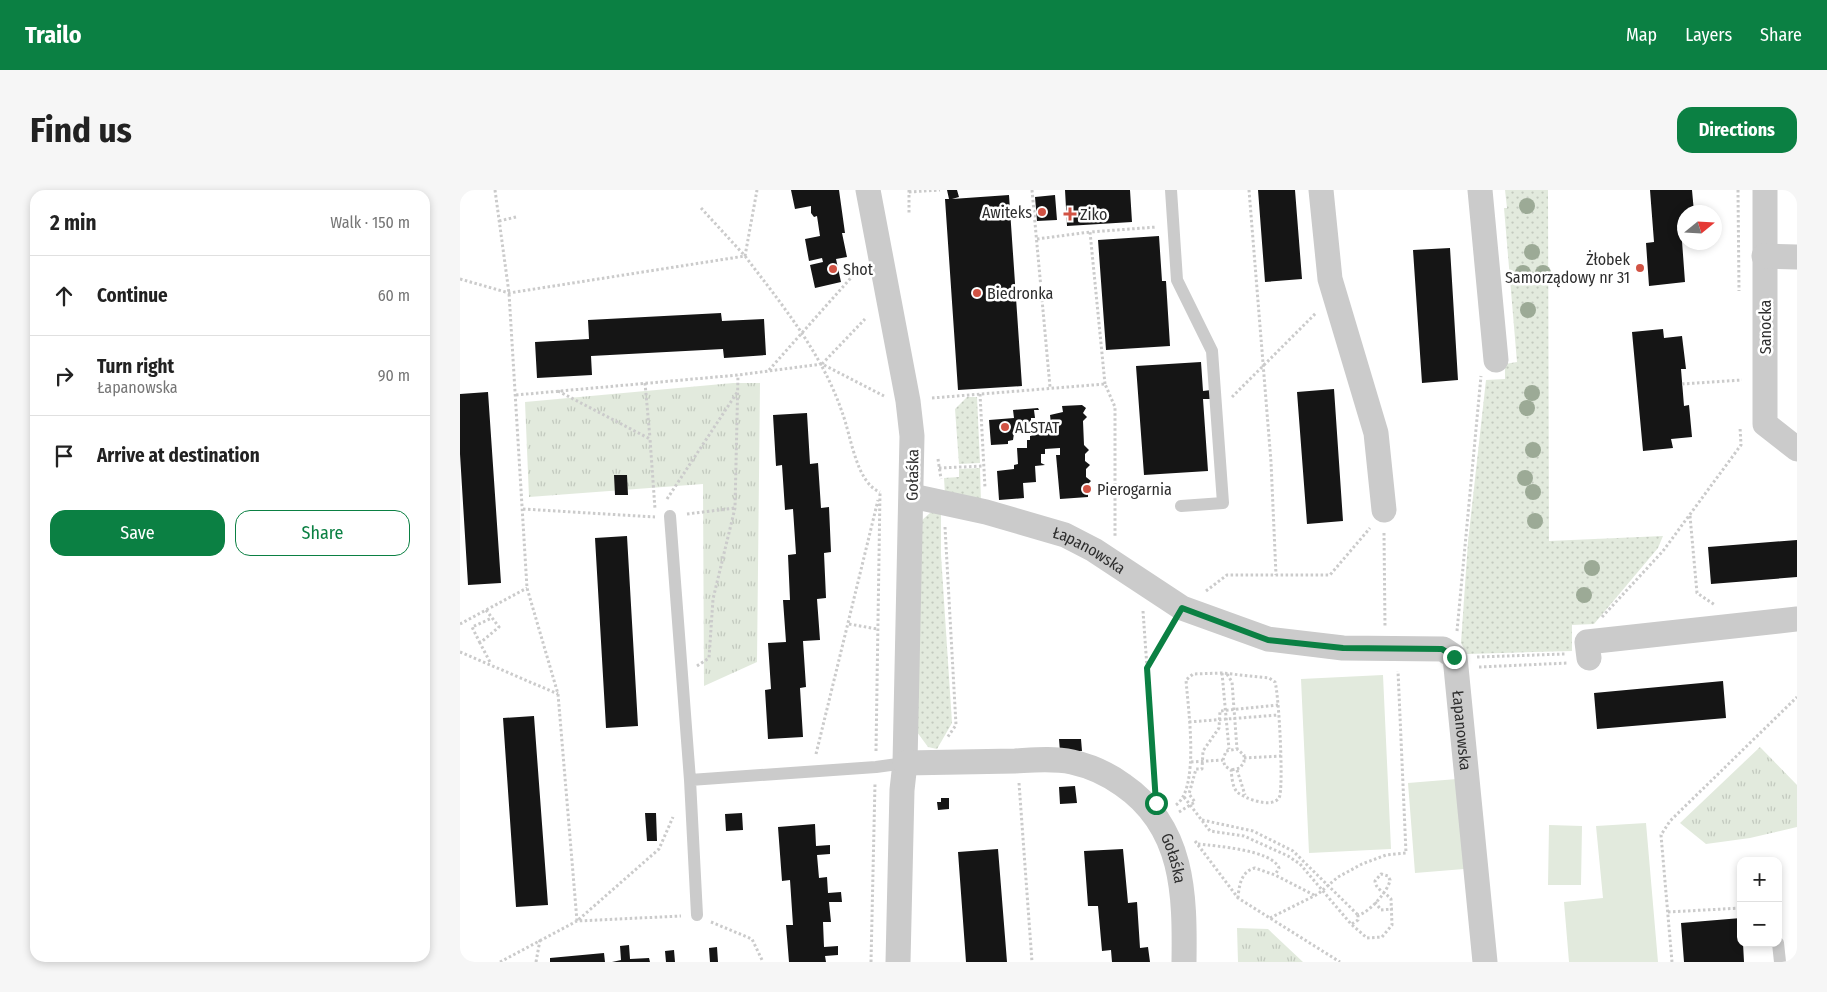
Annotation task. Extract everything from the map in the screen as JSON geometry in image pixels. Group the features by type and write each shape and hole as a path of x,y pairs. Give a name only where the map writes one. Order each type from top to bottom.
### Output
{"street":[{"name":"Gołaśka","path":"868,190 908,401 912,436 905,763 902,790 898,962"},
{"path":"1321,190 1330,279 1376,433 1384,510"},
{"path":"1480,190 1496,360"},
{"name":"Sanocka","path":"1765,190 1765,424 1797,449"},
{"path":"1764,256 1797,257"},
{"name":"Łapanowska","path":"912,496 945,505 986,512 1105,546 1141,583 1182,608 1268,640 1343,648 1442,649 1455,663 1485,962"},
{"path":"1587,654 1797,619"},
{"name":"Gołaśka","path":"905,763 1060,760 1084,765 1113,778 1162,813 1175,858 1181,894 1184,962"}],"lane":[{"path":"1171,190 1177,280 1212,351 1223,503 1181,506"},
{"path":"665,512 682,676 698,915"},
{"path":"690,780 876,767 905,763"},
{"path":"1778,947 1780,962"}],"path":[{"path":"495,190 509,293 528,588 558,694 577,921"},
{"path":"745,256 757,190"},
{"path":"910,214 909,191 940,190"},
{"path":"1032,190 1050,387"},
{"path":"1250,190 1270,462 1276,575"},
{"path":"1738,190 1740,300"},
{"path":"701,208 745,256 803,333 822,364 839,401 862,475 872,489 880,492"},
{"path":"499,222 516,217"},
{"path":"1037,238 1174,226"},
{"path":"1090,232 1105,384 1115,406 1105,546"},
{"path":"460,279 509,293 745,256"},
{"path":"768,371 857,272"},
{"path":"1216,413 1335,295"},
{"path":"822,364 865,319"},
{"path":"1455,663 1482,362 1496,360"},
{"path":"516,395 738,375 822,364 898,402 1050,387 1105,384"},
{"path":"1740,370 1740,389"},
{"path":"682,676 709,658 712,599 736,508 738,375"},
{"path":"1682,384 1765,379"},
{"path":"645,383 655,517"},
{"path":"558,391 650,439"},
{"path":"666,501 739,391"},
{"path":"980,394 986,512"},
{"path":"1455,663 1574,654 1579,659 1587,654 1597,622 1663,551 1741,445 1740,423"},
{"path":"930,763 956,726 945,553 945,505 938,459"},
{"path":"940,468 984,466"},
{"path":"812,771 880,492"},
{"path":"871,962 880,492"},
{"path":"523,509 655,517 665,512 736,508"},
{"path":"1147,668 1182,608 1227,575 1330,575 1384,510"},
{"path":"1270,918 1315,895 1362,864 1386,855 1406,853 1391,648 1384,510"},
{"path":"655,517 665,512"},
{"path":"1690,514 1697,593 1720,609"},
{"path":"1141,583 1156,803 1162,813"},
{"path":"460,624 528,588"},
{"path":"480,643 499,627 486,610"},
{"path":"492,618 472,627 492,666"},
{"path":"849,624 877,629"},
{"path":"460,652 558,694"},
{"path":"1455,663 1587,654"},
{"path":"1162,813 1180,802 1191,762 1186,680 1197,673 1222,673 1272,679 1276,686 1281,756 1281,790 1278,799 1265,804 1236,790 1230,770 1222,760"},
{"path":"1222,673 1229,749"},
{"path":"1228,674 1232,682 1237,749"},
{"path":"1672,962 1661,835 1670,821 1797,696"},
{"path":"1162,813 1195,802 1189,794 1196,769 1202,769 1203,752 1219,728 1218,713 1226,709 1278,705"},
{"path":"1189,722 1278,715"},
{"path":"1222,760 1224,754 1229,749 1237,749 1242,752 1244,758 1242,765 1237,770 1230,770"},
{"path":"1244,758 1281,756"},
{"path":"1191,762 1222,760"},
{"path":"1017,761 1032,962"},
{"path":"1237,770 1246,795"},
{"path":"1183,796 1210,831 1244,836 1288,856 1300,864 1351,924 1367,938 1382,937 1390,929 1391,899 1384,892 1376,885 1377,877 1381,874 1388,876 1390,880 1384,892 1365,913 1358,915"},
{"path":"500,962 577,921 659,849 674,814"},
{"path":"1201,820 1253,831 1294,851 1358,915"},
{"path":"1197,844 1247,851 1271,858 1279,868 1275,874"},
{"path":"1206,856 1238,898 1340,962"},
{"path":"1238,898 1241,880 1250,869 1255,868 1275,874 1315,895"},
{"path":"1375,902 1381,910 1392,909"},
{"path":"1668,912 1737,908"},
{"path":"577,921 698,915 752,939 763,962"},
{"path":"1351,924 1358,920 1358,915"},
{"path":"536,962 540,940"}],"green space":[{"path":"1505,190 1548,190 1549,541 1663,536 1658,548 1594,624 1572,625 1572,651 1467,654 1461,643 1468,542 1486,380 1505,379 1505,364 1517,362 1504,208 1507,208"},
{"path":"733,383 760,383 757,662 704,686 703,484 529,497 525,402"},
{"path":"967,397 977,397 980,463 959,464 955,409"},
{"path":"980,468 981,503 945,494 944,478 959,477 959,469"},
{"path":"930,513 941,513 941,555 952,723 937,749 928,747 917,732 921,521"},
{"path":"1383,675 1391,849 1309,853 1301,679"},
{"path":"1760,747 1797,785 1797,827 1750,838 1706,844 1680,823"},
{"path":"1457,779 1464,869 1415,873 1408,783"},
{"path":"1646,823 1658,962 1569,962 1564,902 1603,898 1596,826"},
{"path":"1549,825 1582,826 1581,885 1548,885"},
{"path":"1237,928 1268,929 1303,962 1238,962"}],"building":[{"path":"791,190 839,190 845,233 842,233 847,257 836,259 841,282 815,288 810,265 823,262 822,258 809,261 805,239 820,236 817,216 814,217 811,213 811,206 795,209"},
{"path":"947,190 957,190 959,197 952,199 1009,195 1022,386 958,390 945,199 949,199"},
{"path":"1065,190 1130,190 1132,222 1067,226"},
{"path":"1258,190 1295,190 1302,279 1265,282"},
{"path":"1650,190 1692,190 1693,205 1677,205 1677,250 1683,250 1685,282 1649,286 1646,243 1654,242"},
{"path":"1055,195 1057,220 1037,221 1035,197"},
{"path":"1159,236 1162,281 1166,281 1170,346 1106,350 1098,240"},
{"path":"1450,248 1458,380 1422,383 1413,250"},
{"path":"721,313 722,321 764,319 766,355 724,358 723,349 591,356 592,375 537,378 535,342 589,339 588,320"},
{"path":"1663,329 1664,338 1682,336 1686,369 1681,369 1684,406 1689,405 1692,437 1671,439 1673,448 1643,451 1632,332"},
{"path":"1201,362 1203,391 1211,390 1212,399 1203,399 1208,471 1144,475 1136,366"},
{"path":"1334,389 1343,521 1307,524 1297,392"},
{"path":"488,392 501,583 468,585 460,454 460,394"},
{"path":"1082,405 1086,408 1083,413 1087,417 1083,421 1084,445 1089,450 1085,454 1085,461 1090,465 1086,469 1086,477 1091,481 1087,485 1091,489 1088,492 1088,497 1060,499 1056,455 1060,455 1060,448 1045,449 1045,454 1041,454 1041,463 1045,465 1035,466 1036,482 1023,483 1024,498 999,500 997,471 1014,469 1014,465 1018,464 1017,448 1027,448 1027,440 1030,440 1030,436 1034,435 1034,432 1043,432 1043,424 1051,424 1050,415 1063,412 1062,406"},
{"name":"ALSTAT","path":"1038,408 1039,410 1034,410 1035,418 1031,418 1031,422 1027,423 1027,426 1015,427 1013,440 1008,441 1008,444 991,445 989,420 1014,418 1013,410"},
{"path":"807,413 810,464 818,463 821,508 829,507 831,552 824,553 826,598 817,599 820,640 803,641 806,687 800,688 803,737 768,739 765,690 771,689 768,643 786,642 783,600 790,600 788,555 796,554 793,509 785,510 782,465 776,466 773,415"},
{"path":"614,475 627,475 628,495 615,495"},
{"path":"627,536 638,726 606,728 595,538"},
{"path":"1797,540 1797,577 1711,584 1708,547"},
{"path":"1723,681 1726,718 1597,729 1594,693"},
{"path":"534,716 548,905 516,907 503,718"},
{"path":"1059,739 1081,739 1082,751 1060,752"},
{"path":"1075,786 1077,803 1060,804 1059,787"},
{"path":"941,798 949,798 949,809 938,810 937,802 941,802"},
{"path":"645,813 656,813 657,841 647,841"},
{"path":"742,813 743,830 726,831 725,814"},
{"path":"815,824 816,846 830,845 830,854 817,855 819,878 827,877 828,893 841,892 842,902 829,902 831,922 823,922 824,947 838,946 838,955 825,956 826,962 789,962 786,925 793,925 790,880 782,881 778,827"},
{"path":"998,849 1007,962 966,962 958,852"},
{"path":"1123,849 1128,903 1137,902 1140,948 1148,947 1150,962 1112,962 1111,950 1102,951 1098,906 1088,906 1084,851"},
{"path":"1737,918 1737,947 1743,947 1744,962 1684,962 1681,923"},
{"path":"629,945 630,959 649,958 650,962 612,962 621,960 620,946"},
{"path":"717,947 718,962 710,962 709,948"},
{"path":"674,950 675,962 666,962 665,951"},
{"path":"604,953 605,962 550,962 550,958"}],"place":[{"name":"Awiteks","path":"1042,212"},
{"name":"Ziko","path":"1070,214"},
{"name":"Żłobek Samorządowy nr 31","path":"1640,268"},
{"name":"Shot","path":"833,269"},
{"name":"Biedronka","path":"977,293"},
{"name":"ALSTAT","path":"1005,427"},
{"name":"Pierogarnia","path":"1087,489"}],"route":[{"path":"1156,803 1147,668 1182,608 1268,640 1343,648 1442,649 1454,657"}]}
